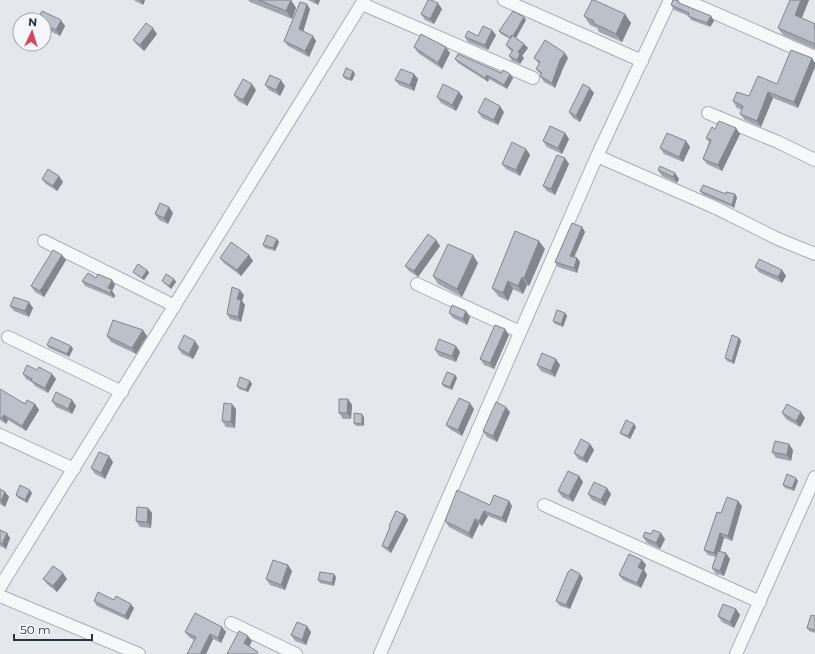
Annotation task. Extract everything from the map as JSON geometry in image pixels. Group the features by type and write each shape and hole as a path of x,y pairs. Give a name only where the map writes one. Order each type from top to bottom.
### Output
{"street":[{"path":"504,0 642,61"},
{"path":"380,654 597,156 670,0"},
{"path":"685,0 815,57"},
{"path":"0,587 363,2 533,78"},
{"path":"708,113 778,142 815,160"},
{"path":"597,156 716,208 778,239 815,254"},
{"path":"44,241 175,306"},
{"path":"417,284 520,332"},
{"path":"8,337 122,392"},
{"path":"0,435 74,469"},
{"path":"736,654 815,477"},
{"path":"544,505 760,602"},
{"path":"0,596 139,654"},
{"path":"231,623 296,654"}],"building":[{"path":"259,0 291,0 286,11"},
{"path":"428,0 438,3 430,19 421,14"},
{"path":"592,0 625,14 616,34 593,23 594,21 584,16"},
{"path":"673,0 677,0 679,3 711,16 707,23 688,16 689,13 671,5"},
{"path":"790,0 801,0 795,15 815,24 815,45 778,28"},
{"path":"300,2 307,4 299,29 313,36 305,51 284,41"},
{"path":"513,11 524,17 511,38 499,31"},
{"path":"52,16 61,20 56,30 52,28"},
{"path":"146,23 153,28 140,45 133,40"},
{"path":"483,26 492,30 485,45 465,37 468,31 478,36"},
{"path":"421,34 446,47 438,63 414,47"},
{"path":"512,35 524,44 518,52 520,54 517,60 509,56 513,50 506,45"},
{"path":"545,40 565,53 560,60 552,83 540,76 542,73 536,69 540,62 534,58"},
{"path":"791,50 812,58 794,102 768,92 757,121 740,114 743,106 733,101 737,92 749,96 758,76 777,84"},
{"path":"458,54 501,73 503,70 510,74 504,85 487,75 485,78 455,59"},
{"path":"346,68 353,71 350,79 343,76"},
{"path":"401,69 414,74 410,85 395,80"},
{"path":"270,75 281,80 276,90 265,85"},
{"path":"243,79 252,84 243,100 234,95"},
{"path":"443,84 459,92 452,105 437,97"},
{"path":"583,84 590,88 576,116 569,112"},
{"path":"485,98 500,106 494,120 478,112"},
{"path":"719,121 736,128 718,165 703,159 711,140 706,138 712,127 715,129"},
{"path":"550,126 565,133 558,148 543,141"},
{"path":"667,133 686,141 679,157 660,148"},
{"path":"512,142 526,149 516,170 502,164"},
{"path":"557,155 565,158 551,189 543,186"},
{"path":"660,166 675,173 673,177 658,170"},
{"path":"48,169 59,176 53,186 42,179"},
{"path":"703,185 726,194 726,192 735,194 732,205 700,191"},
{"path":"160,203 169,207 164,218 155,214"},
{"path":"572,223 582,227 570,256 577,258 574,268 555,262"},
{"path":"515,231 539,241 524,278 522,277 518,286 508,281 503,293 492,288"},
{"path":"428,234 436,240 414,271 405,266"},
{"path":"267,235 277,239 273,248 263,245"},
{"path":"231,242 249,255 237,270 220,258"},
{"path":"448,244 473,255 457,289 433,276"},
{"path":"53,250 62,255 40,291 31,286"},
{"path":"759,259 782,270 778,277 755,267"},
{"path":"138,264 147,270 142,278 133,272"},
{"path":"88,273 96,278 98,274 112,280 108,288 112,290 110,293 82,281"},
{"path":"166,274 174,279 169,286 162,281"},
{"path":"232,287 240,290 237,299 241,300 238,317 227,314"},
{"path":"14,297 29,302 25,311 10,306"},
{"path":"452,305 466,311 463,319 449,313"},
{"path":"557,310 565,313 561,324 553,321"},
{"path":"113,320 143,330 132,348 107,336"},
{"path":"495,325 505,329 490,363 480,359"},
{"path":"184,335 195,341 189,354 178,348"},
{"path":"732,335 739,338 732,361 725,358"},
{"path":"51,337 71,346 67,354 47,345"},
{"path":"439,339 456,346 452,356 435,350"},
{"path":"542,353 556,359 551,371 537,365"},
{"path":"27,365 37,370 39,367 52,374 45,388 31,381 32,379 23,374"},
{"path":"447,372 455,375 450,387 442,384"},
{"path":"240,377 250,381 246,390 237,386"},
{"path":"0,389 25,404 27,400 35,404 22,426 4,415 2,418 0,417"},
{"path":"56,392 72,400 68,409 52,401"},
{"path":"459,398 470,403 458,430 446,425"},
{"path":"339,399 348,399 347,413 339,413"},
{"path":"496,402 506,407 493,436 483,431"},
{"path":"224,403 232,404 231,422 222,421"},
{"path":"787,404 801,412 796,421 782,413"},
{"path":"354,413 362,414 362,424 354,423"},
{"path":"626,420 634,424 628,436 620,433"},
{"path":"581,439 590,444 583,458 574,453"},
{"path":"775,441 789,444 787,455 772,452"},
{"path":"99,452 109,456 101,473 91,468"},
{"path":"568,471 579,476 569,496 558,491"},
{"path":"787,474 796,478 792,488 783,485"},
{"path":"594,482 607,488 601,500 588,494"},
{"path":"20,485 30,490 25,500 16,495"},
{"path":"0,489 5,492 1,501 0,501"},
{"path":"457,490 490,505 494,495 509,501 502,518 484,511 479,521 475,519 469,533 445,521"},
{"path":"727,497 738,501 728,536 720,533 714,553 704,550 717,512 721,513"},
{"path":"137,507 148,508 147,522 136,521"},
{"path":"396,511 405,515 388,548 382,546"},
{"path":"0,530 7,533 2,544 0,543"},
{"path":"653,530 661,533 656,543 643,537 645,532 651,534"},
{"path":"718,551 726,553 720,571 712,568"},
{"path":"629,554 642,560 638,567 643,570 637,583 619,575"},
{"path":"273,560 288,565 281,585 266,579"},
{"path":"53,566 63,573 53,586 43,579"},
{"path":"571,569 580,574 566,605 556,601 568,572"},
{"path":"320,572 334,574 332,583 318,580"},
{"path":"98,592 114,600 116,596 131,604 125,616 94,601"},
{"path":"723,604 736,609 730,622 718,616"},
{"path":"195,613 222,627 218,638 210,634 200,654 187,654 196,637 185,632"},
{"path":"811,615 815,616 815,630 807,628"},
{"path":"297,622 307,626 302,640 291,635"},
{"path":"239,631 248,636 244,643 258,652 257,654 227,654"}]}
